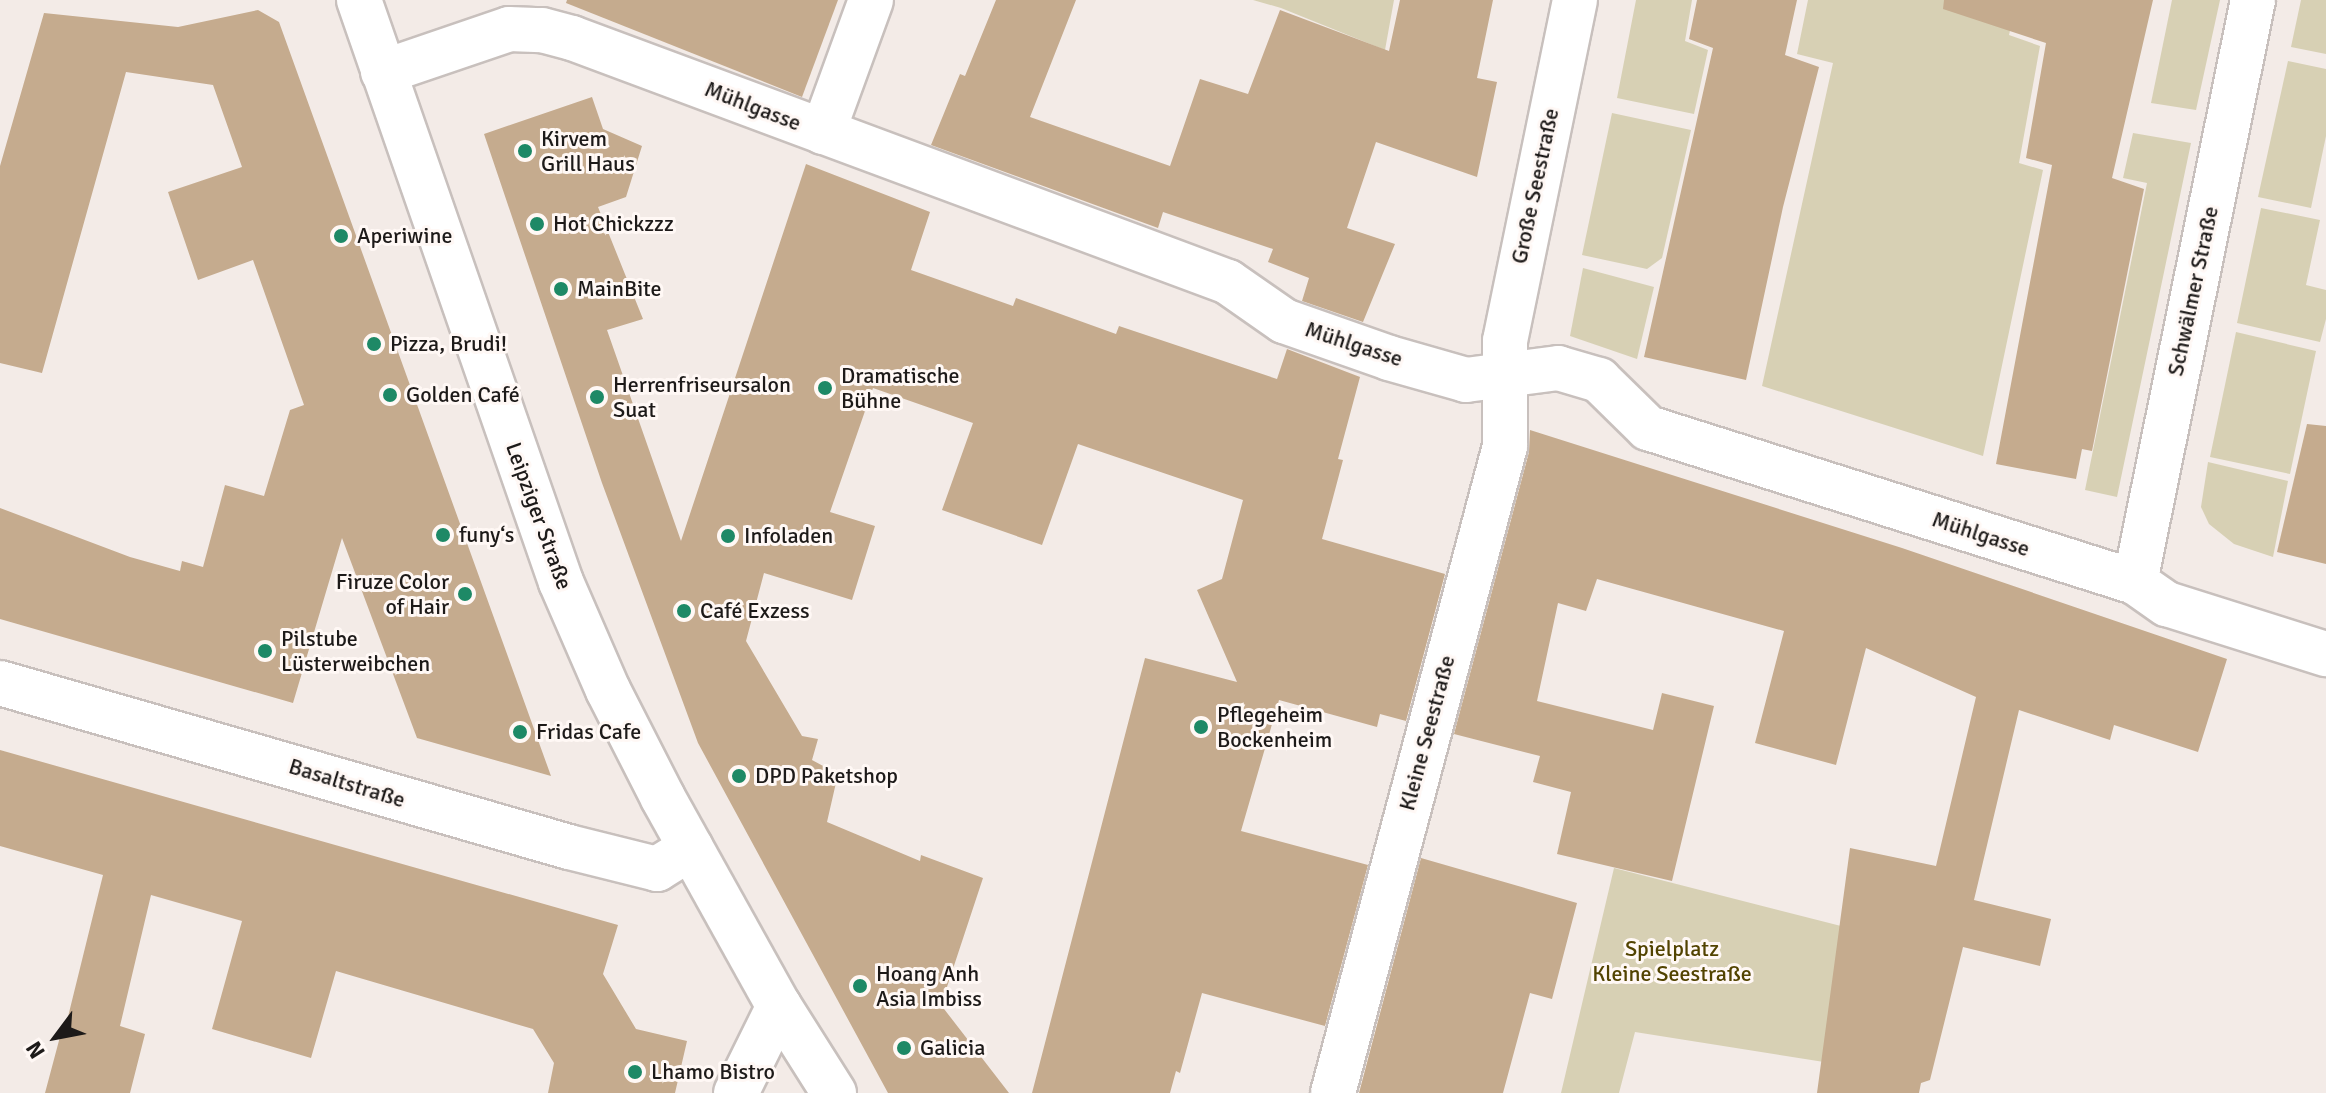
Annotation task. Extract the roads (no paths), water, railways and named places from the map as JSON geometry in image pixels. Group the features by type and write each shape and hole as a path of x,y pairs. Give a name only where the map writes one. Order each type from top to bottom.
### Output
{"street":[{"name":"Leipziger Straße","path":"359,0 561,582 608,690 691,848 779,1006 834,1093"},
{"path":"823,132 871,0"},
{"name":"Große Seestraße","path":"1507,372 1505,341 1514,284 1575,0"},
{"name":"Schwälmer Straße","path":"2135,582 2253,0"},
{"name":"Mühlgasse","path":"383,72 509,29 542,30 1228,282 1284,321 1389,358 1466,380 1507,372 1558,368 1599,380 1648,428 2135,582 2167,604 2326,654"},
{"name":"Kleine Seestraße","path":"1333,1093 1505,446 1507,372"},
{"name":"Basaltstraße","path":"0,683 555,843 657,869 691,848"},
{"path":"736,1093 779,1006"}],"place":[{"name":"Kirvem Grill Haus","path":"525,151"},
{"name":"Hot Chickzzz","path":"537,224"},
{"name":"Aperiwine","path":"341,236"},
{"name":"MainBite","path":"561,289"},
{"name":"Pizza, Brudi!","path":"374,344"},
{"name":"Dramatische Bühne","path":"825,388"},
{"name":"Golden Café","path":"390,395"},
{"name":"Herrenfriseursalon Suat","path":"597,397"},
{"name":"funy‘s","path":"443,535"},
{"name":"Infoladen","path":"728,536"},
{"name":"Firuze Color of Hair","path":"465,594"},
{"name":"Café Exzess","path":"684,611"},
{"name":"Pilstube Lüsterweibchen","path":"265,651"},
{"name":"Pflegeheim Bockenheim","path":"1201,727"},
{"name":"Fridas Cafe","path":"520,732"},
{"name":"DPD Paketshop","path":"739,776"},
{"name":"Hoang Anh Asia Imbiss","path":"860,986"},
{"name":"Galicia","path":"904,1048"},
{"name":"Lhamo Bistro","path":"635,1072"}],"park label":[{"name":"Spielplatz Kleine Seestraße","path":"1672,960"}]}
